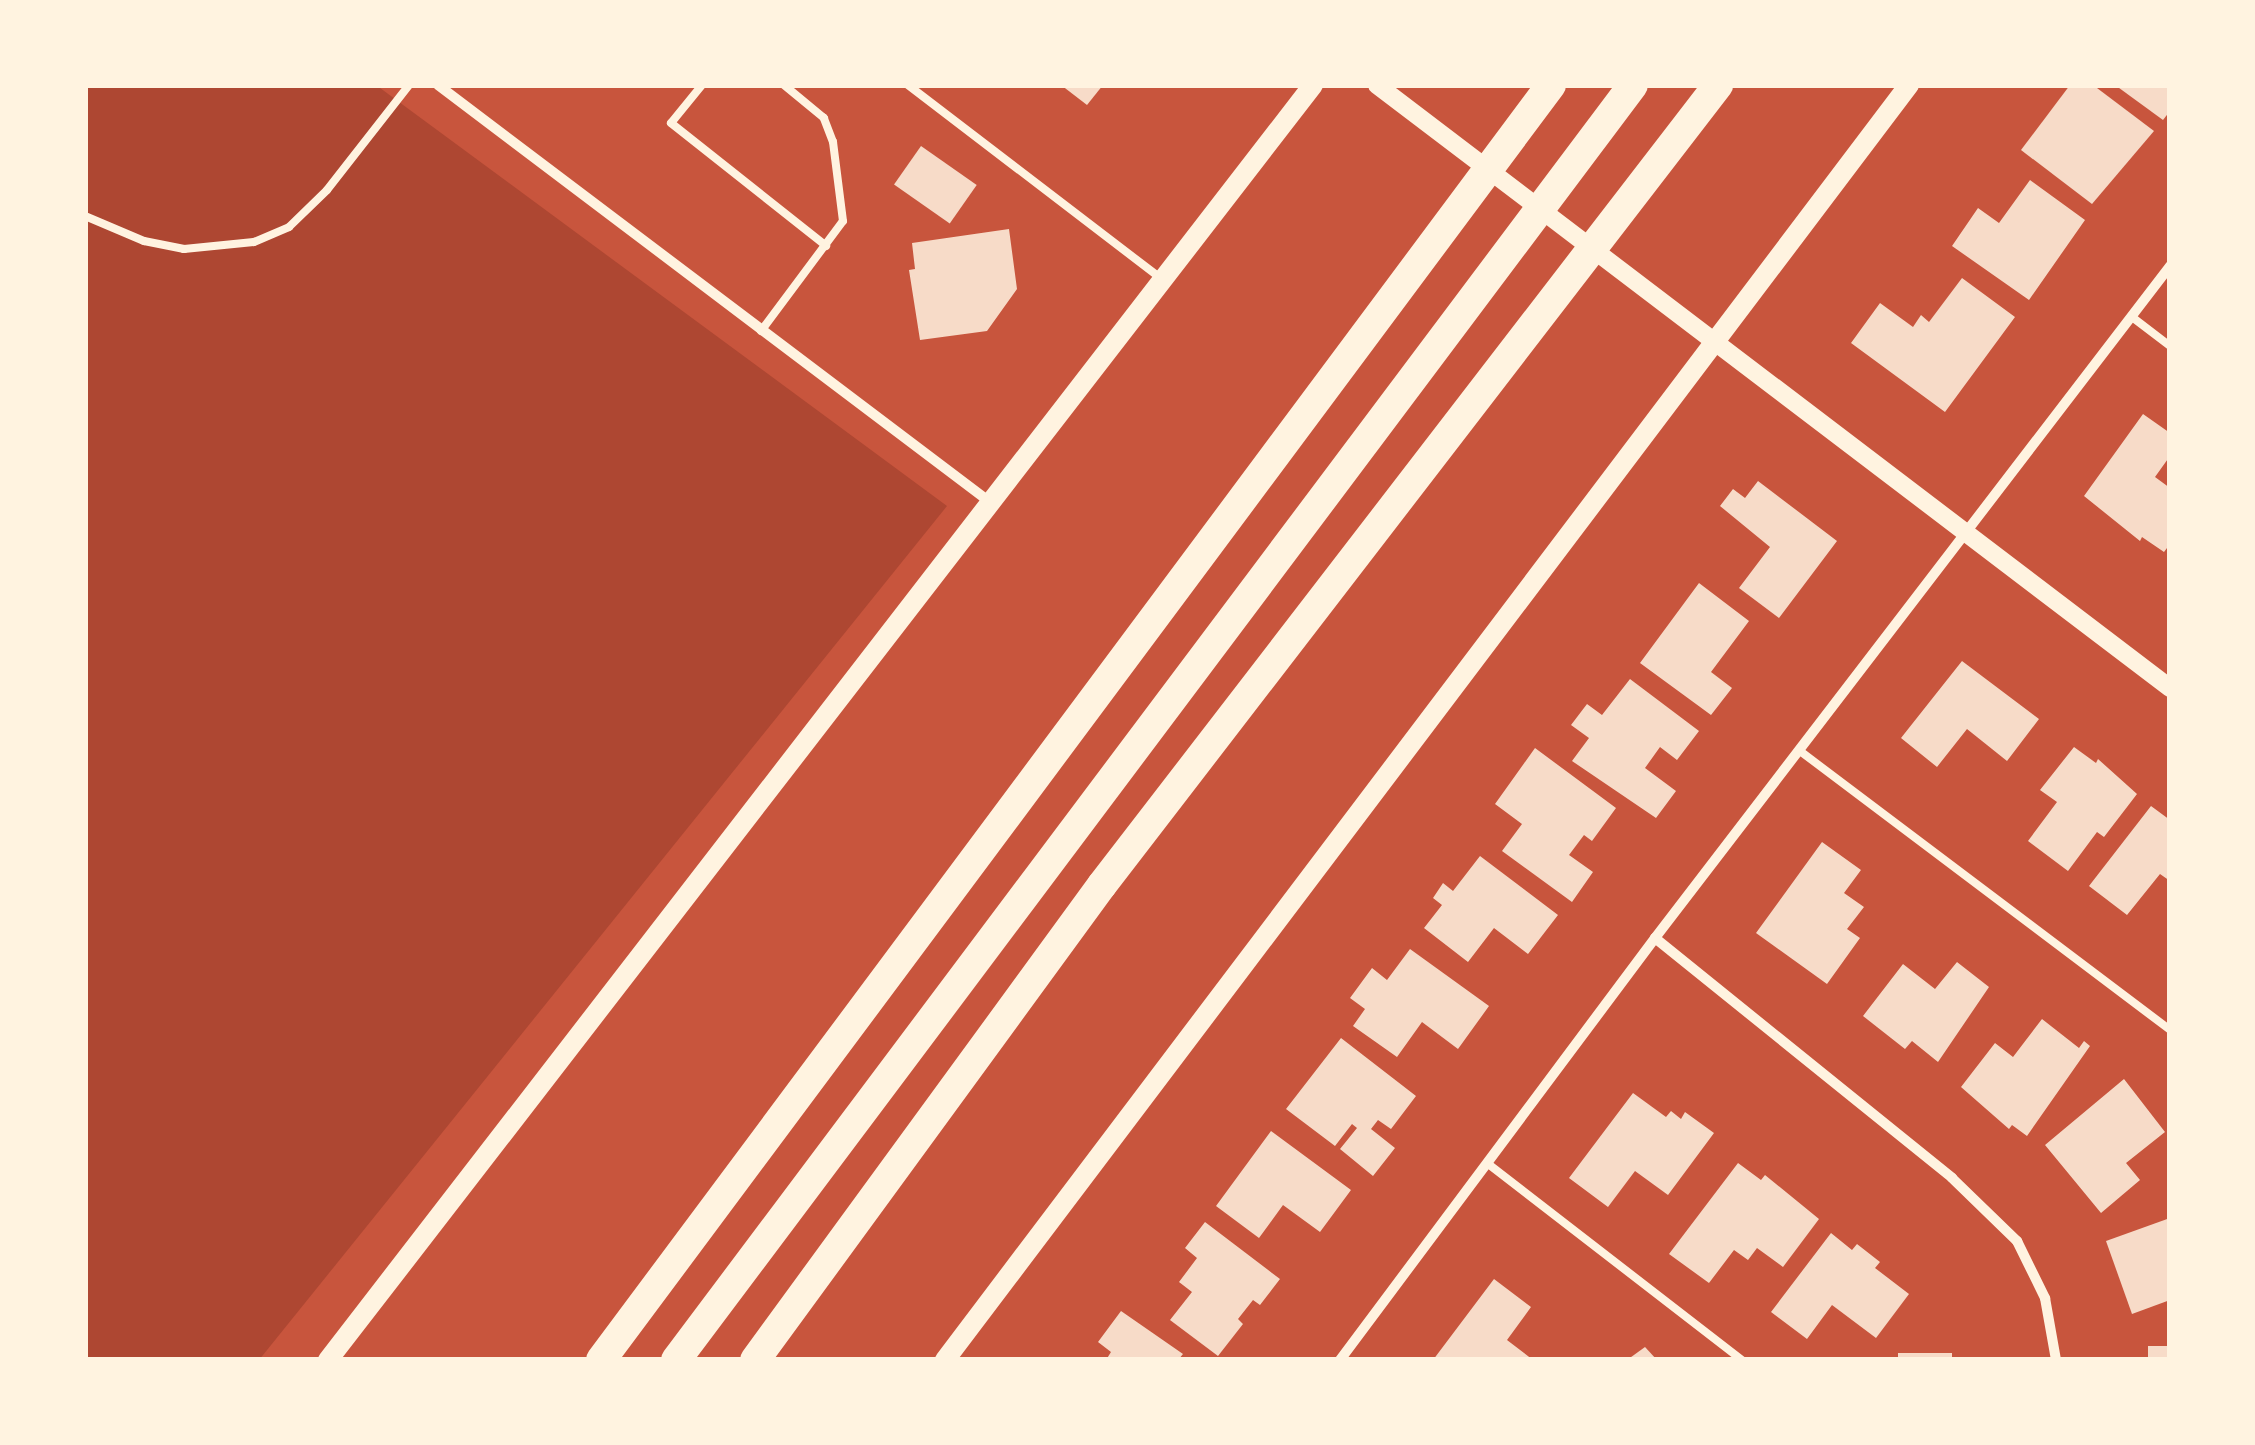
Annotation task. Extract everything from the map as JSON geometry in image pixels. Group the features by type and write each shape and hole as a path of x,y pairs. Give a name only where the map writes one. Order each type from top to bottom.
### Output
{"highway":[{"path":"601,1360 1551,85"},
{"path":"756,1360 1102,885 1509,362 1718,85"},
{"path":"676,1360 1627,93"}],"main road":[{"path":"328,1360 1313,85"},
{"path":"945,1360 1718,343 1909,85"}],"street":[{"path":"438,85 992,504"},
{"path":"1377,85 1970,532 2170,688"},
{"path":"1340,1360 1655,938 1970,532 2170,266"},
{"path":"1655,938 1952,1178 2017,1241 2045,1298 2056,1360"}],"lane":[{"path":"85,216 144,241 184,249 254,242 289,226 327,190 409,85"},
{"path":"702,85 671,123 826,246"},
{"path":"761,331 843,222 833,142 824,118 784,85"},
{"path":"908,85 1164,280"},
{"path":"2132,317 2170,346"},
{"path":"1800,751 2170,1030"},
{"path":"1487,1163 1742,1360"}],"shaded area":[{"path":"85,85 376,85 947,506 259,1360 85,1360"}],"building":[{"path":"1061,85 1103,85 1087,105"},
{"path":"2070,85 2093,85 2154,131 2092,204 2021,150"},
{"path":"2115,85 2170,85 2170,111 2163,120"},
{"path":"921,146 977,185 950,224 894,185"},
{"path":"2030,180 2085,220 2029,300 1952,246 1978,208 1999,223"},
{"path":"1009,229 1017,289 987,331 920,340 909,270 915,269 912,243"},
{"path":"1962,278 2015,317 1945,412 1851,343 1880,303 1913,327 1921,315 1929,322"},
{"path":"2143,414 2170,433 2170,456 2155,477 2170,488 2170,544 2164,552 2142,537 2140,541 2084,496"},
{"path":"1758,481 1837,541 1779,618 1739,588 1770,547 1720,506 1733,489 1745,498"},
{"path":"1699,583 1749,621 1711,672 1732,688 1711,715 1640,663"},
{"path":"1962,661 2039,719 2007,761 1967,729 1937,767 1901,738"},
{"path":"1630,679 1699,731 1677,760 1660,747 1645,768 1676,791 1656,818 1572,761 1589,738 1571,725 1587,704 1602,715"},
{"path":"2074,747 2096,763 2098,759 2137,794 2104,837 2097,832 2068,871 2028,841 2057,802 2040,790"},
{"path":"1535,748 1616,808 1592,841 1584,835 1569,855 1593,872 1572,902 1502,851 1522,824 1495,804"},
{"path":"2151,806 2170,820 2170,881 2160,874 2127,915 2089,886"},
{"path":"1822,842 1861,870 1844,893 1864,907 1847,929 1860,938 1827,984 1756,933"},
{"path":"1480,856 1558,915 1528,954 1494,928 1468,962 1424,928 1442,905 1433,898 1443,883 1453,891"},
{"path":"1410,949 1489,1006 1458,1049 1422,1022 1397,1057 1353,1026 1365,1009 1350,998 1372,968 1387,980"},
{"path":"1957,962 1989,987 1938,1062 1912,1041 1905,1049 1863,1016 1903,964 1935,989"},
{"path":"2042,1019 2079,1048 2084,1041 2090,1046 2027,1136 2012,1125 2009,1129 1961,1087 1995,1043 2013,1057"},
{"path":"1341,1038 1416,1096 1391,1129 1378,1120 1371,1129 1395,1148 1373,1176 1340,1149 1357,1128 1352,1124 1335,1146 1286,1109"},
{"path":"2124,1079 2165,1132 2126,1163 2140,1180 2101,1213 2045,1145"},
{"path":"1633,1093 1666,1117 1671,1111 1681,1119 1685,1112 1714,1133 1668,1195 1635,1171 1608,1207 1569,1178"},
{"path":"1271,1131 1351,1190 1320,1232 1283,1205 1259,1238 1216,1206"},
{"path":"1738,1163 1761,1180 1765,1175 1819,1219 1783,1267 1757,1248 1748,1260 1734,1250 1709,1283 1669,1254"},
{"path":"2170,1218 2170,1300 2132,1314 2106,1241"},
{"path":"1205,1222 1280,1279 1260,1305 1253,1300 1238,1319 1243,1324 1218,1356 1170,1320 1192,1292 1179,1282 1197,1258 1185,1248"},
{"path":"1831,1233 1852,1250 1857,1244 1880,1262 1875,1268 1909,1294 1876,1338 1832,1305 1807,1339 1771,1312"},
{"path":"1494,1279 1531,1307 1507,1340 1533,1360 1433,1360"},
{"path":"1121,1311 1183,1354 1178,1360 1106,1360 1111,1352 1098,1342"},
{"path":"2148,1346 2170,1346 2170,1360 2148,1360"},
{"path":"1645,1347 1657,1360 1627,1360"},
{"path":"1898,1353 1952,1353 1952,1360 1898,1360"}]}
